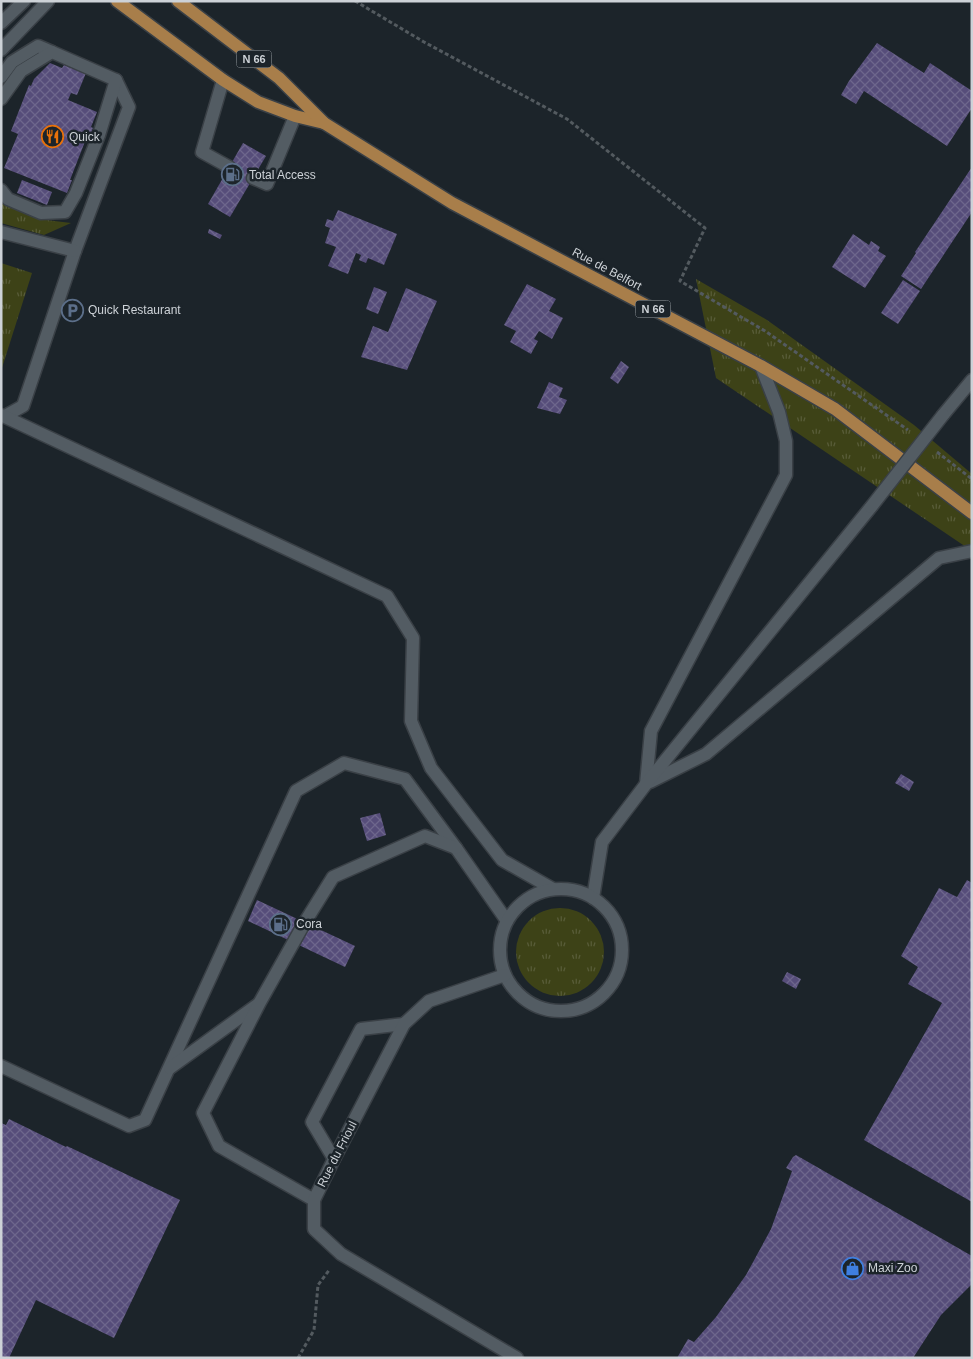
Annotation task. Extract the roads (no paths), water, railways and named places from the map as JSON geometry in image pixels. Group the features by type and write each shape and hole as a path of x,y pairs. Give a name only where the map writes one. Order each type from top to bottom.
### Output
{"main road":[{"name":"Rue de Belfort","path":"117,1 223,80 258,102 294,116 324,123"},
{"name":"Rue de Belfort","path":"178,1 279,78 324,123 452,203 761,366 835,409 972,513"}],"street":[{"path":"1,23 24,1"},
{"path":"1,50 48,1"},
{"path":"1,77 12,62 38,46 116,80 129,107 75,250 23,406 3,416"},
{"path":"1,99 21,71 52,52"},
{"path":"1,190 8,198 41,213 66,212 76,194 99,135 116,80"},
{"path":"223,80 202,152 229,167"},
{"path":"253,178 267,184 294,116"},
{"path":"1,232 75,250"},
{"path":"646,784 651,731 786,475 786,441 779,412 761,366"},
{"path":"593,898 602,842 646,784 972,380"},
{"path":"3,416 387,596 413,638 411,721 431,768 502,860 553,889"},
{"path":"646,784 706,754 940,558 972,551"},
{"path":"1,1066 128,1126 145,1120 296,791 344,763 405,779 507,921"},
{"path":"314,1200 218,1146 203,1113 260,1002 305,922 334,877 425,836 456,848"},
{"path":"553,889 574,890 593,898 608,911 618,928 622,948 620,967 612,984 599,998 583,1008 565,1012 546,1010 529,1003 515,991 504,975 500,957 500,938 507,921 518,906 535,895 553,889"},
{"name":"Rue du Frioul","path":"504,975 429,1001 404,1024 314,1200 314,1229 341,1254 517,1358"},
{"path":"168,1069 260,1002"},
{"path":"334,1158 312,1122 316,1114 361,1029 404,1024"}],"place":[{"name":"Quick","path":"53,137"},
{"name":"Total Access","path":"233,175"},
{"name":"Quick Restaurant","path":"72,310"},
{"name":"Cora","path":"280,924"},
{"name":"Maxi Zoo","path":"852,1268"}]}
